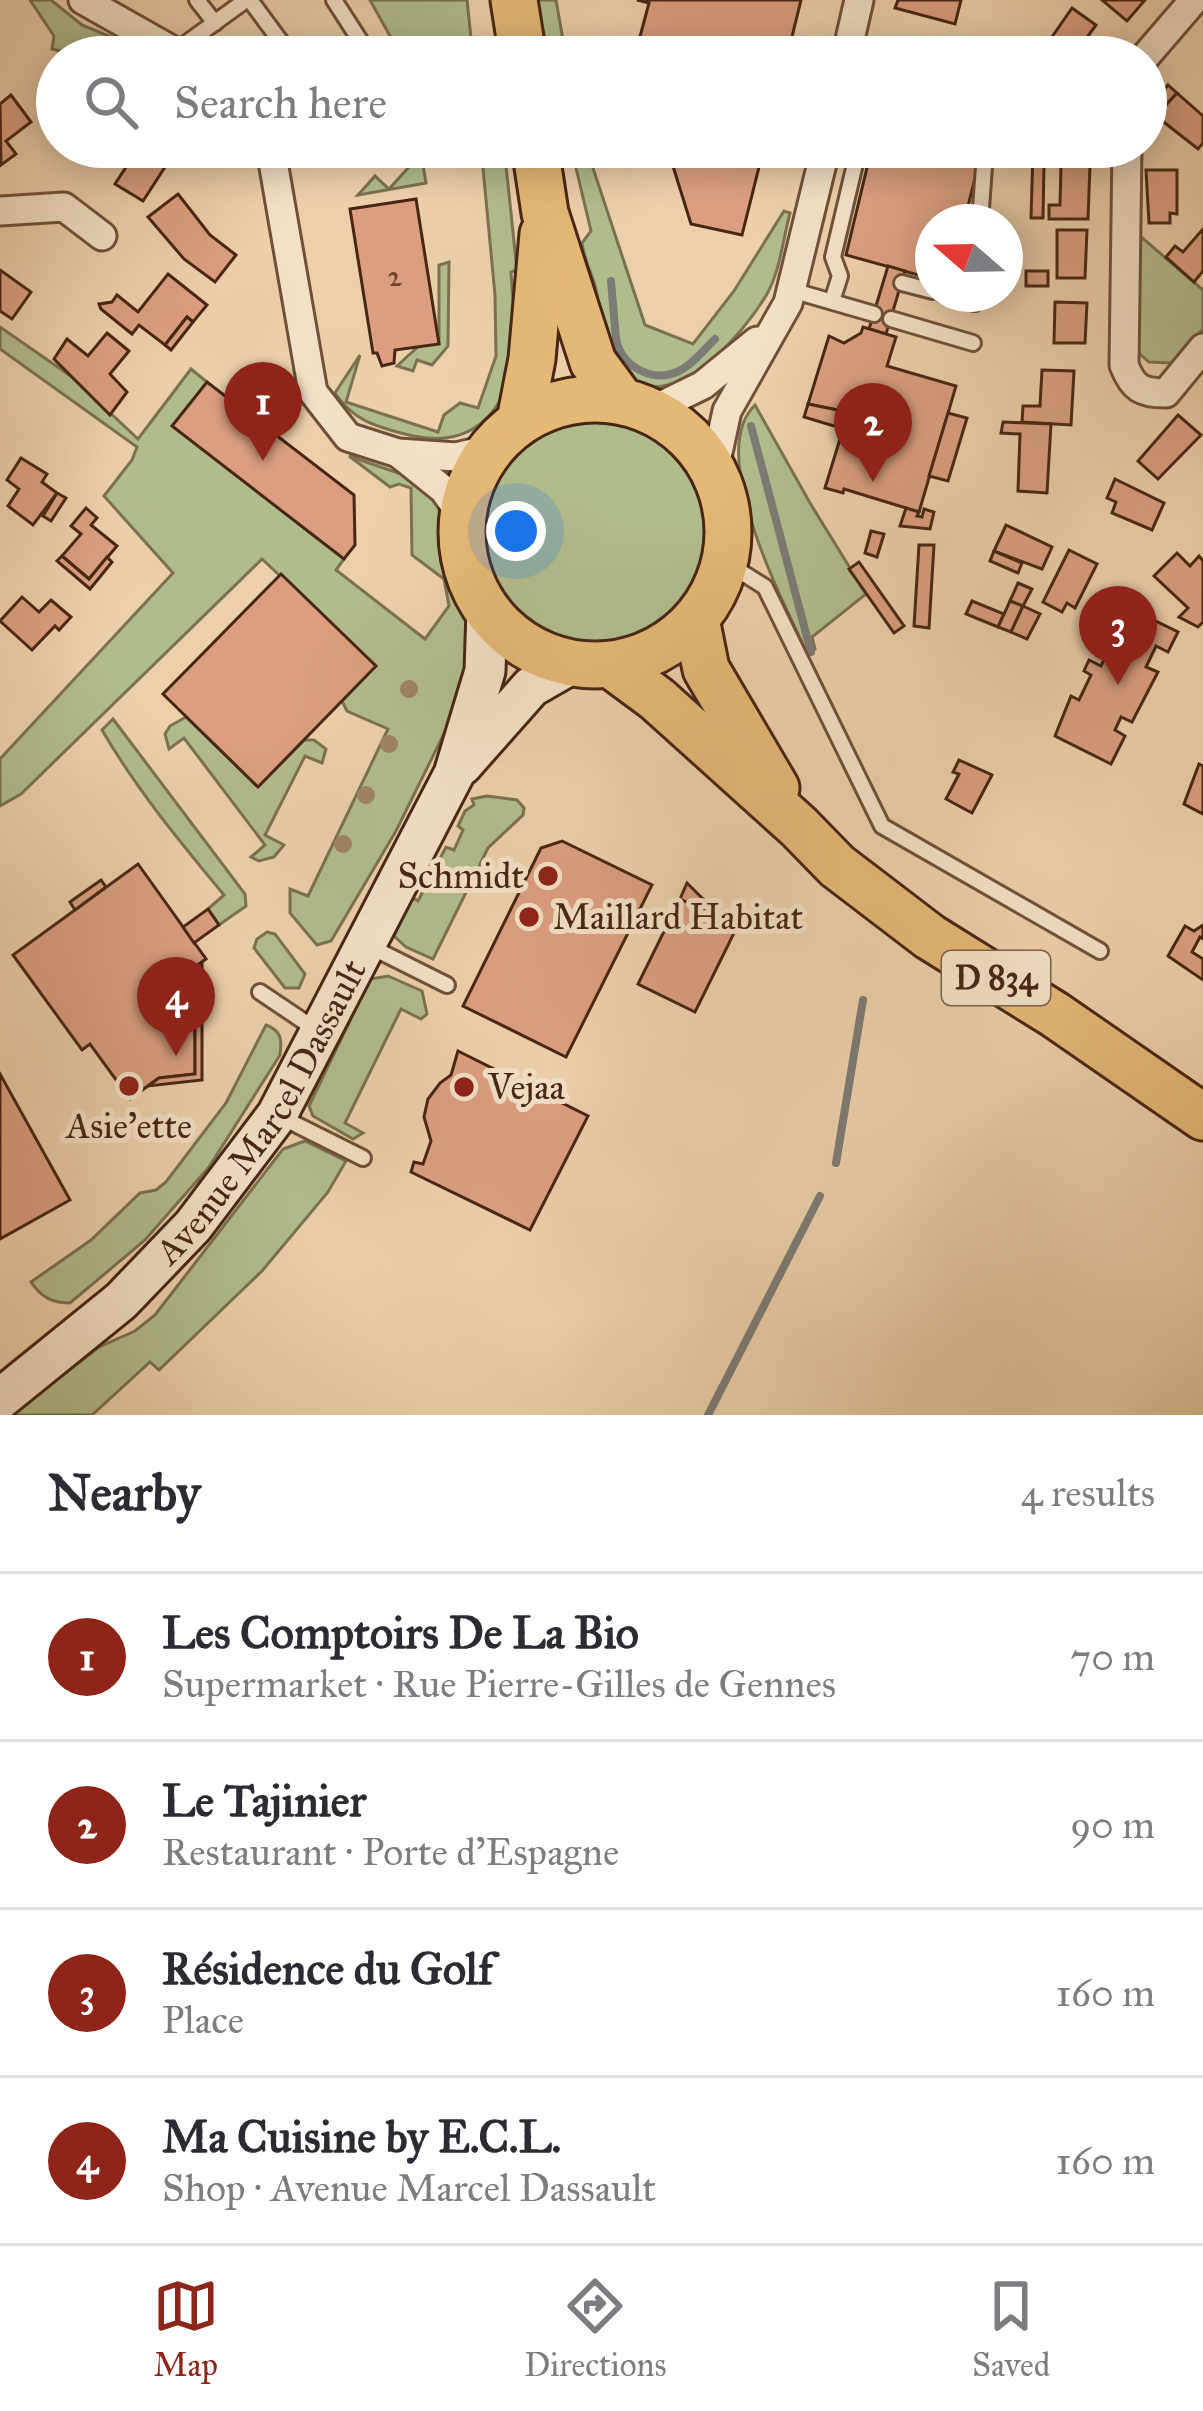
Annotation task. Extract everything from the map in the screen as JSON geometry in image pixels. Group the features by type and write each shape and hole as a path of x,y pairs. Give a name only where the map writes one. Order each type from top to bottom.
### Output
{"main road":[{"path":"514,0 520,36"},
{"path":"539,168 545,213 593,362 636,405 688,436 714,471 728,515 725,562 714,592 696,619 672,641 643,657 591,664 524,645 487,611 466,566 462,517 472,481 505,435 532,359 545,213"},
{"path":"505,435 552,405 586,398 636,405"},
{"name":"D 834","path":"696,619 706,670 799,827"},
{"name":"D 834","path":"591,664 657,699 837,866 930,937 1054,1014 1203,1117"}],"street":[{"path":"83,0 148,36"},
{"path":"851,36 859,0"},
{"path":"1163,36 1194,0"},
{"path":"274,168 313,392 348,437 398,453 456,457 505,435"},
{"path":"714,471 727,410 788,303 821,168"},
{"path":"1127,168 1124,365 1131,383 1144,393 1166,392 1203,348"},
{"path":"0,211 64,207 102,236"},
{"path":"636,405 703,385 770,330"},
{"path":"398,453 444,490 462,517"},
{"name":"Avenue Marcel Dassault","path":"0,1399 136,1286 193,1226 277,1115 454,774 485,671 487,611"},
{"name":"Avenue Marcel Dassault","path":"454,774 530,687 591,664"}],"lane":[{"path":"197,0 215,22"},
{"path":"200,36 248,0 276,36"},
{"path":"334,0 358,36"},
{"path":"832,302 840,276 832,257 854,168"},
{"path":"982,204 985,168"},
{"path":"902,283 915,286"},
{"path":"791,290 874,314"},
{"path":"891,319 973,343"},
{"path":"725,562 766,587 882,826 1100,951"},
{"path":"364,944 447,985"},
{"path":"260,992 320,1032"},
{"path":"277,1115 363,1158"}],"green space":[{"path":"30,0 51,0 82,25 108,36 54,36"},
{"path":"370,0 467,0 471,36 390,36"},
{"path":"536,0 556,0 562,36 544,36"},
{"path":"408,168 424,168 426,183 358,195 375,176 389,189"},
{"path":"483,168 506,168 517,270 511,272 514,356 492,412 465,433 427,438 374,425 349,410 335,393 360,355 346,402 438,432 444,415 460,403 478,408 496,356"},
{"path":"576,168 593,168 645,325 693,344 734,291 784,211 790,213 767,294 742,330 704,366 663,386 642,384 623,372 608,350 582,243 591,231"},
{"path":"1133,230 1203,290 1203,329 1171,363 1149,362 1132,347"},
{"path":"449,262 448,346 432,365 417,360 413,371 397,366 420,345 439,343 439,265"},
{"path":"0,327 72,377 138,439 191,369 207,382 173,426 344,559 336,570 425,639 449,606 444,579 412,555 411,488 390,487 349,456 404,475 425,487 439,503 443,544 471,631 466,689 396,831 331,941 317,945 290,913 290,889 308,896 388,729 347,711 342,701 375,665 262,559 21,794 0,806 0,759 173,573 104,496 137,447 0,349"},
{"path":"755,405 866,594 812,637 815,649 807,653 767,564 743,491 742,427"},
{"path":"596,416 640,425 678,450 703,488 712,532 703,576 678,614 640,639 596,648 552,639 514,614 489,576 480,532 489,488 514,450 552,425"},
{"path":"186,717 258,787 304,740 314,740 326,749 322,763 305,756 265,835 284,845 274,857 259,861 251,857 265,845 184,738 169,749 165,734"},
{"path":"113,719 245,894 246,906 219,925 208,909 224,895 115,752 102,730"},
{"path":"472,799 517,800 523,815 488,848 433,959 394,936 412,897 418,901 446,847 454,850 463,830 458,826 474,805"},
{"path":"267,932 275,934 305,974 299,988 285,988 254,948"},
{"path":"388,976 422,991 427,1014 421,1019 401,1009 345,1123 363,1133 353,1139 313,1116 309,1106 370,979"},
{"path":"266,1025 280,1037 280,1055 209,1167 145,1240 70,1303 43,1295 31,1282 91,1240 140,1193 166,1182 226,1103"},
{"path":"305,1141 346,1161 328,1192 262,1271 159,1370 150,1362 92,1415 11,1415 99,1347 135,1331 155,1315 283,1149"}],"building":[{"path":"637,0 801,0 792,36 640,36 649,3"},
{"path":"898,0 961,0 955,24 895,8"},
{"path":"1102,0 1145,0 1127,21"},
{"path":"1072,8 1096,25 1088,36 1053,36"},
{"path":"1167,86 1177,93 1167,104"},
{"path":"1177,93 1203,116 1203,143 1198,149 1167,125 1167,104"},
{"path":"11,95 31,122 6,141 16,154 1,165 0,104"},
{"path":"125,168 164,168 143,201 115,184"},
{"path":"674,168 759,168 742,235 691,224"},
{"path":"867,168 978,168 968,204 915,204 915,274 846,255"},
{"path":"1032,168 1044,168 1043,218 1031,218"},
{"path":"1061,168 1090,168 1088,219 1049,219 1049,205 1060,205"},
{"path":"1146,170 1177,170 1177,214 1170,213 1170,223 1149,223"},
{"path":"178,194 210,235 236,255 215,282 184,259 148,217"},
{"path":"416,199 439,344 395,350 394,363 382,366 373,353 350,209"},
{"path":"1203,229 1203,271 1194,282 1166,257 1175,246 1183,252"},
{"path":"1057,230 1087,230 1085,278 1057,278"},
{"path":"888,266 905,271 886,334 869,329"},
{"path":"0,270 31,292 12,319 0,311"},
{"path":"1026,271 1048,271 1048,286 1026,286"},
{"path":"168,274 207,305 193,322 187,317 165,345 139,325 132,334 101,309 99,304 112,302 117,295 138,312"},
{"path":"1055,302 1087,303 1085,343 1054,343"},
{"path":"187,317 193,322 171,350 165,345"},
{"path":"863,327 896,337 887,366 956,386 919,512 844,489 843,493 825,488 852,413 808,404 829,336 844,343"},
{"path":"107,333 129,351 110,374 127,392 110,415 54,359 67,339 88,356"},
{"path":"1042,370 1074,371 1071,425 1022,422 1023,406 1040,406"},
{"path":"207,382 354,495 355,545 344,559 172,426"},
{"path":"808,404 852,413 847,430 804,417"},
{"path":"948,413 967,418 948,481 929,476"},
{"path":"1178,415 1201,435 1158,479 1138,461"},
{"path":"1003,422 1051,424 1047,493 1018,491 1020,434 1001,433"},
{"path":"21,458 47,474 42,482 57,493 33,525 8,506 19,489 7,480"},
{"path":"1115,479 1164,503 1152,530 1112,513 1116,502 1107,498"},
{"path":"57,493 66,498 51,521 43,516"},
{"path":"86,508 97,518 91,525 117,546 89,579 62,556 81,534 71,526"},
{"path":"906,508 922,517 924,509 934,512 930,529 900,526"},
{"path":"1006,525 1052,547 1042,569 994,551"},
{"path":"871,531 884,534 877,557 865,553"},
{"path":"919,545 934,545 929,628 914,626"},
{"path":"1069,550 1097,564 1075,608 1067,603 1062,612 1043,602"},
{"path":"994,551 1022,563 1018,573 990,561"},
{"path":"1177,553 1190,566 1199,556 1203,561 1203,622 1198,627 1179,617 1188,608 1154,576"},
{"path":"62,556 89,579 107,557 112,562 90,589 57,561"},
{"path":"859,562 904,626 894,633 849,569"},
{"path":"281,574 376,666 258,787 163,694"},
{"path":"1018,583 1032,589 1023,606 1010,601"},
{"path":"22,597 39,612 51,600 71,617 32,650 0,621"},
{"path":"972,601 1004,614 998,627 966,614"},
{"path":"1010,601 1023,606 1011,632 998,627"},
{"path":"1023,606 1040,614 1027,639 1011,632"},
{"path":"1127,607 1178,632 1168,652 1156,646 1146,667 1158,672 1132,722 1121,717 1115,730 1125,736 1111,764 1055,736 1071,696 1079,700 1091,675 1084,671 1089,660 1101,666 1116,635 1109,631 1117,627"},
{"path":"959,760 992,775 972,813 946,799 959,774 953,772"},
{"path":"1199,764 1203,766 1203,814 1184,804"},
{"path":"562,841 652,885 566,1057 463,1006 541,848"},
{"path":"138,864 206,959 195,967 195,1074 159,1078 130,1099 90,1044 82,1050 13,955"},
{"path":"101,880 106,887 75,910 70,902"},
{"path":"687,883 712,908 709,913 680,899"},
{"path":"680,899 737,927 695,1012 638,984"},
{"path":"208,909 219,925 194,943 183,927"},
{"path":"1203,925 1203,939 1192,952 1203,959 1203,980 1168,956 1185,926 1194,931"},
{"path":"202,962 202,1080 148,1086 159,1078 195,1074 195,967"},
{"path":"458,1051 588,1116 530,1230 411,1172 414,1162 423,1164 431,1141 424,1117 428,1099 451,1075"},
{"path":"0,1074 70,1200 0,1239"}],"waterway":[{"path":"611,281 616,339"},
{"path":"616,339 630,364 657,375 682,369 715,339"},
{"path":"751,426 811,652"},
{"path":"836,1163 863,1000"},
{"path":"708,1415 820,1196"}],"place":[{"name":"Les Comptoirs De La Bio","path":"263,461"},
{"name":"Le Tajinier","path":"873,482"},
{"name":"Résidence du Golf","path":"1118,685"},
{"name":"Schmidt","path":"548,876"},
{"name":"Maillard Habitat","path":"529,917"},
{"name":"Ma Cuisine by E.C.L.","path":"176,1056"},
{"name":"Asie'ette","path":"129,1086"},
{"name":"Vejaa","path":"464,1087"}]}
